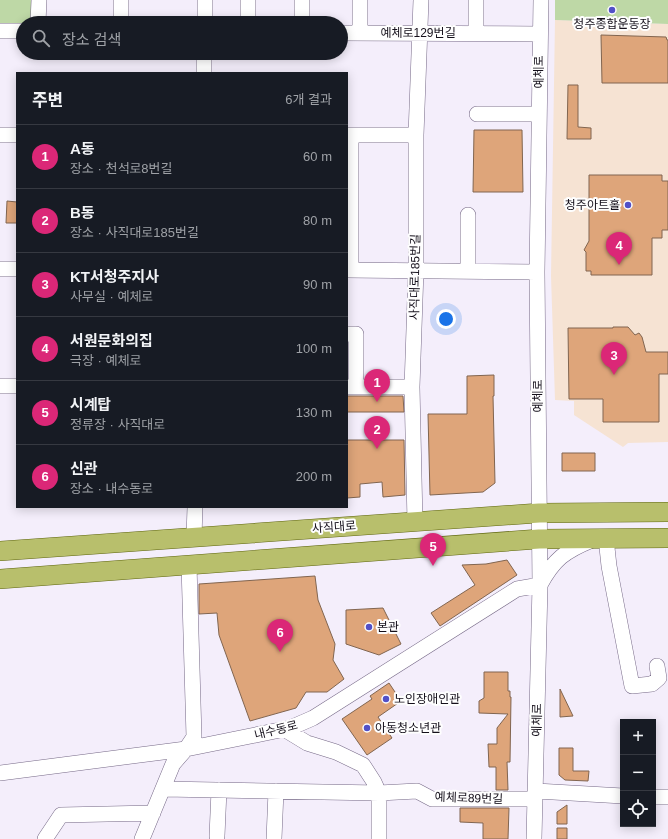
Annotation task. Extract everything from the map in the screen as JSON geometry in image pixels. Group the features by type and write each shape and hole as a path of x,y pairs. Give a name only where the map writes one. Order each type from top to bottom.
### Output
{"main road":[{"name":"사직대로","path":"0,551 539,513 668,512"},
{"path":"0,579 539,539 668,538"}],"street":[{"path":"38,16 39,0"},
{"path":"121,0 121,16"},
{"path":"205,0 205,16"},
{"path":"248,0 248,16"},
{"path":"302,0 302,16"},
{"path":"360,0 360,33"},
{"name":"사직대로185번길","path":"414,522 412,387 416,270 416,135 421,0"},
{"path":"476,0 476,33"},
{"name":"예체로","path":"534,839 540,585 537,272 541,0"},
{"path":"0,31 16,31"},
{"name":"예체로129번길","path":"348,33 540,34"},
{"path":"204,60 204,72"},
{"path":"477,114 539,114"},
{"path":"0,135 16,135"},
{"path":"416,135 349,135 349,270 537,272"},
{"path":"468,214 468,271"},
{"path":"0,269 16,269"},
{"path":"348,334 356,334 352,387 412,387"},
{"path":"0,386 16,386"},
{"path":"194,537 195,508"},
{"path":"540,585 547,571 556,560 569,551 601,538 609,566 632,686 652,684 659,678 657,666"},
{"path":"142,839 164,789 173,764 186,750 194,737 189,565"},
{"name":"내수동로","path":"0,773 186,750 290,728 313,718 517,589 540,585"},
{"path":"284,729 307,743 336,752 363,765 379,793 378,839"},
{"name":"예체로89번길","path":"164,789 379,793 417,792 432,799 536,795"},
{"path":"217,836 219,790"},
{"path":"274,839 276,791"},
{"path":"536,795 620,796"},
{"path":"656,797 668,797"},
{"path":"45,839 61,815 154,813"}],"shaded area":[{"path":"555,20 668,24 668,442 628,443 623,447 574,415 574,401 555,400 551,276"}],"green space":[{"path":"0,0 35,0 33,16 16,16 16,23 0,24"},
{"name":"청주종합운동장","path":"555,0 668,0 668,24 555,20"}],"building":[{"path":"601,35 666,37 668,40 668,83 602,83"},
{"path":"568,85 578,85 578,127 591,128 591,139 567,139"},
{"path":"474,130 522,130 523,192 473,192"},
{"name":"청주아트홀","path":"589,175 662,175 662,181 668,181 668,230 662,230 662,238 652,238 652,275 591,275 591,271 586,271 586,252 584,250 589,241"},
{"path":"7,201 16,202 16,223 6,223"},
{"path":"628,327 635,335 639,333 642,337 646,352 668,352 668,374 659,374 659,422 603,422 603,399 569,399 568,328"},
{"path":"494,375 495,483 483,492 430,495 428,414 467,414 467,376"},
{"path":"348,396 403,396 404,412 348,412"},
{"path":"348,440 404,440 405,495 383,497 382,482 360,484 360,497 348,498"},
{"path":"562,453 595,453 595,471 562,471"},
{"path":"507,560 517,575 440,626 431,613 475,585 462,565 486,564"},
{"path":"315,576 318,600 335,644 333,660 344,679 327,692 306,692 296,708 250,721 219,635 217,613 199,614 199,584"},
{"name":"본관","path":"383,608 401,644 379,655 346,644 346,610"},
{"path":"484,672 508,672 508,691 510,691 511,697 510,762 507,762 508,790 496,790 496,767 489,767 488,744 497,744 497,728 508,714 479,713 479,701 484,698"},
{"name":"아동청소년관","path":"389,683 401,701 378,717 392,738 367,755 342,719 372,699 370,696"},
{"path":"560,689 573,716 560,717"},
{"path":"559,748 573,748 573,771 589,771 588,781 565,780 559,775"},
{"path":"567,805 567,824 557,824 557,812"},
{"path":"460,808 509,808 508,839 483,839 483,823 460,822"},
{"path":"557,828 567,828 567,839 557,839"}],"place":[{"name":"청주종합운동장","path":"612,10"},
{"name":"청주아트홀","path":"628,205"},
{"name":"서원문화의집","path":"619,265"},
{"name":"KT서청주지사","path":"614,375"},
{"name":"A동","path":"377,402"},
{"name":"B동","path":"377,449"},
{"name":"시계탑","path":"433,566"},
{"name":"본관","path":"369,627"},
{"name":"신관","path":"280,652"},
{"name":"노인장애인관","path":"386,699"},
{"name":"아동청소년관","path":"367,728"}]}
